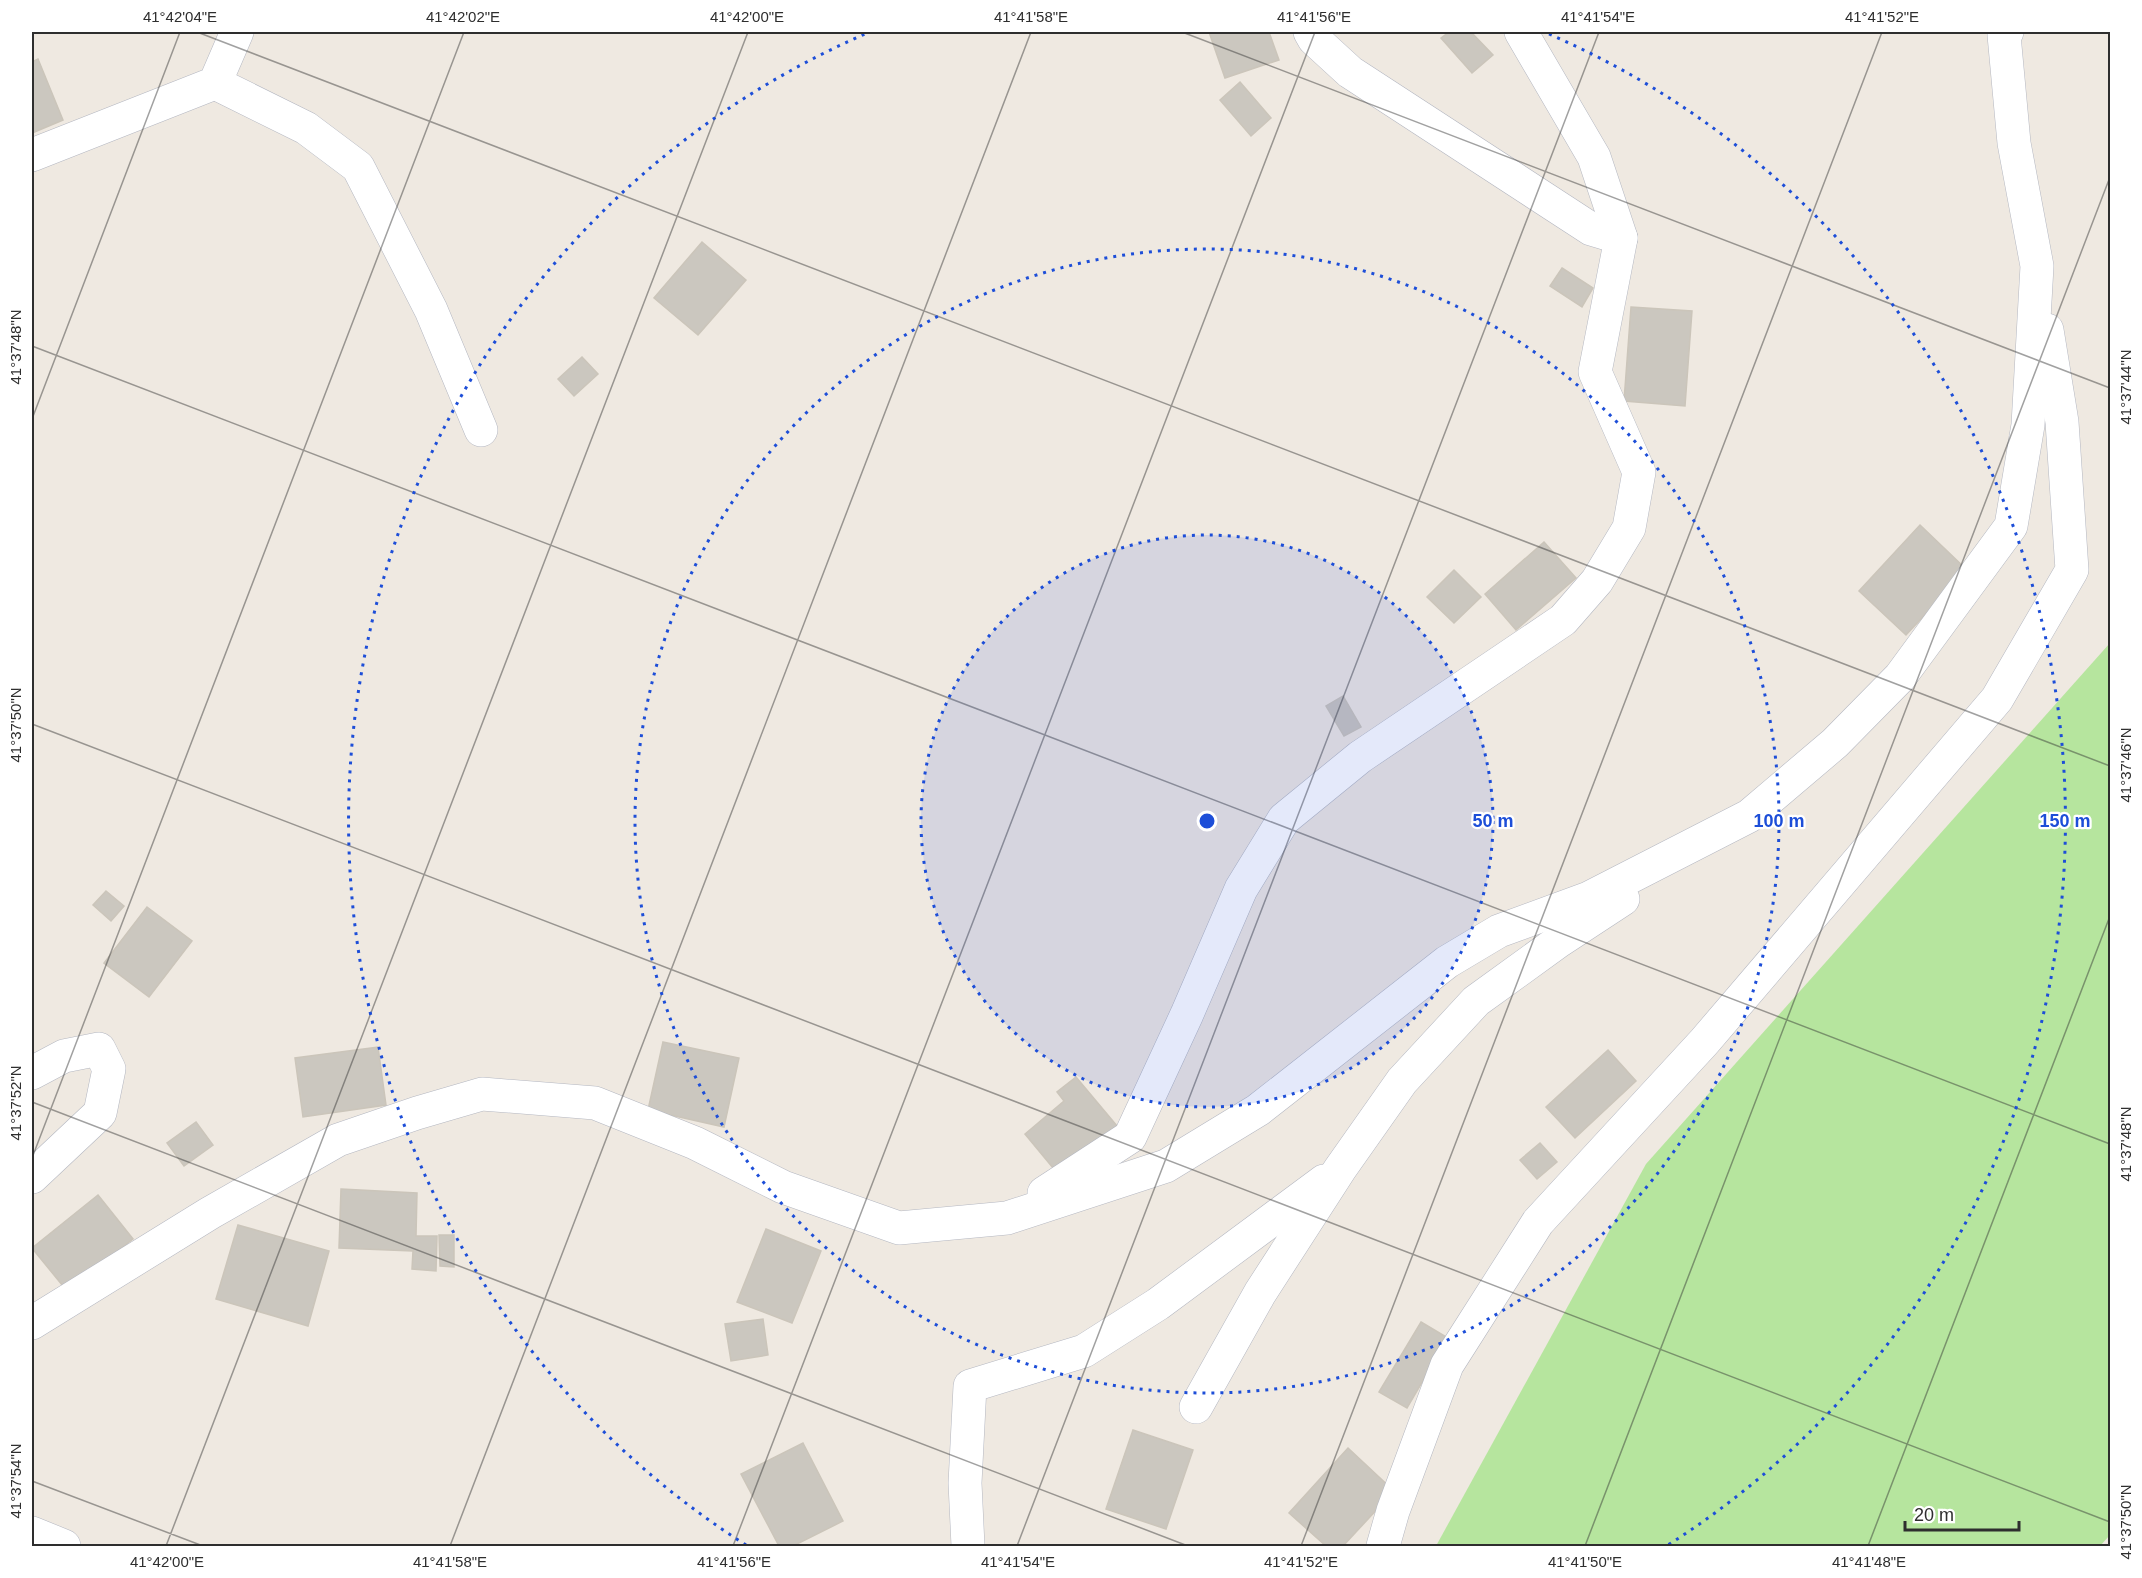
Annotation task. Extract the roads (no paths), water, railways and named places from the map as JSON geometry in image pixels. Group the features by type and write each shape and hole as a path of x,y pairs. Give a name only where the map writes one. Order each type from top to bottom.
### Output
{"street":[{"path":"32,155 215,83 237,32"},
{"path":"1310,32 1314,39 1350,72 1591,229 1621,238"},
{"path":"1007,1218 1130,1137 1187,1014 1240,889 1284,819 1360,757 1563,620 1597,581 1629,528 1639,472 1595,372 1621,238 1594,157 1521,32"},
{"path":"1383,1546 1392,1511 1447,1365 1538,1222 1704,1042 1997,699 2072,570 2062,422 2037,266 2014,143 2004,35 2007,32"},
{"path":"215,83 306,128 357,167 431,310 481,430"},
{"path":"1196,1407 1260,1293 1340,1169 1402,1081 1476,1001 1559,941 1749,816 1834,743 1899,677 2011,526 2028,425 2037,266"},
{"path":"32,1323 210,1213 338,1140 482,1094 595,1103 695,1143 783,1186 899,1228 1007,1218 1166,1166 1258,1110 1447,962 1499,931 1589,898 1749,816"},
{"path":"32,1073 64,1056 99,1049 109,1069 100,1113 32,1177"},
{"path":"968,1546 965,1483 970,1386 1084,1351 1158,1304 1340,1169"},
{"path":"32,1533 64,1546"}]}
